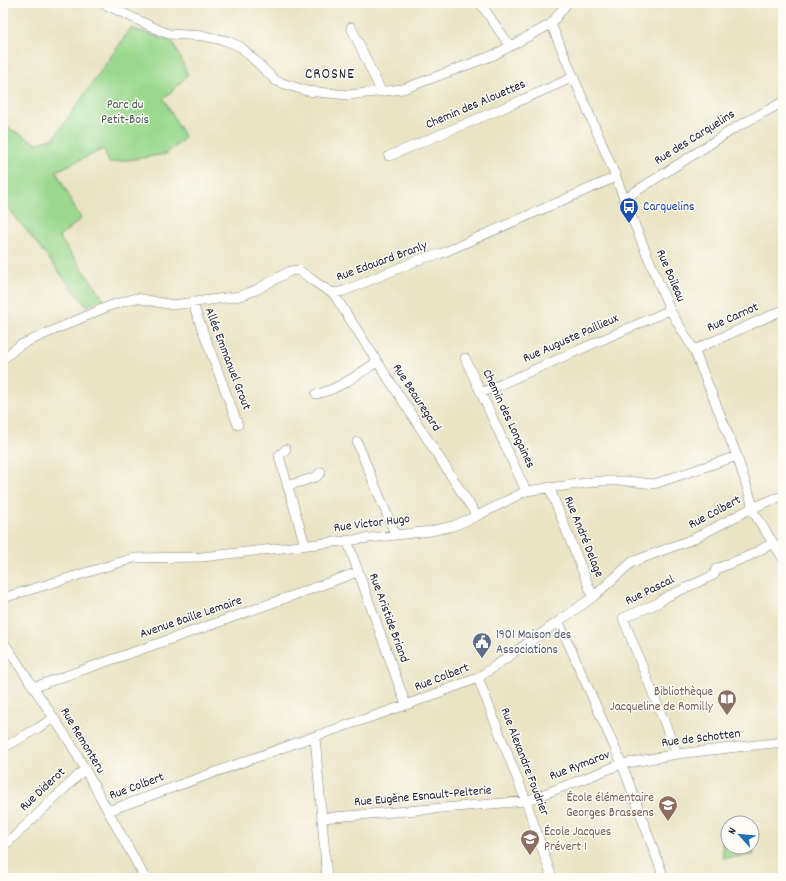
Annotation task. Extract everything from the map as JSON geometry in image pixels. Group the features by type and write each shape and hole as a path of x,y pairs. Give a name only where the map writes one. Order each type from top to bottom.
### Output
{"street":[{"path":"480,3 510,46"},
{"path":"105,4 169,34 204,36 226,41 241,47 276,81 307,92 348,95 403,89 494,55 551,24 567,3"},
{"name":"Rue Boileau","path":"551,24 616,177 670,310 694,350 737,456 751,500 752,508 758,520 783,558"},
{"path":"352,27 381,92"},
{"name":"Chemin des Alouettes","path":"389,156 574,77"},
{"name":"Rue des Carquelins","path":"624,199 735,128 783,102"},
{"name":"Rue Edouard Branly","path":"3,359 20,345 109,306 136,298 173,305 240,296 256,290 290,271 298,270 306,274 320,286 333,293 344,291 423,258 440,254 616,177"},
{"name":"Rue Beauregard","path":"333,293 477,516"},
{"name":"Allée Emmanuel Grout","path":"192,302 238,425"},
{"name":"Rue Auguste Paillieux","path":"481,392 670,310"},
{"name":"Rue Carnot","path":"694,350 783,310"},
{"name":"Chemin des Longaines","path":"465,358 526,491"},
{"path":"316,394 324,393 351,379 377,362"},
{"path":"357,442 395,534"},
{"path":"286,449 279,456 305,545"},
{"name":"Rue Victor Hugo","path":"3,598 134,558 202,557 431,530 453,526 477,516 526,491 601,481 626,481 654,484 737,456"},
{"path":"287,486 316,477 321,472"},
{"name":"Rue André Delage","path":"549,487 593,597"},
{"name":"Rue Colbert","path":"108,811 478,678 593,597 632,562 693,539 752,508 783,496"},
{"name":"Rue Aristide Briand","path":"347,540 406,705"},
{"name":"Rue Pascal","path":"677,754 624,618 656,604 666,597 714,576 716,569 749,556 773,543"},
{"name":"Avenue Baille Lemaire","path":"34,687 358,572"},
{"path":"558,622 622,764 664,878"},
{"name":"Rue Remonteru","path":"3,641 71,744 145,878"},
{"name":"Rue Alexandre Foudrier","path":"478,678 526,801 552,878"},
{"path":"3,748 54,718"},
{"path":"315,737 327,878"},
{"name":"Rue de Schotten","path":"622,764 677,754 783,742"},
{"name":"Rue Rymarov","path":"526,801 622,764"},
{"name":"Rue Diderot","path":"3,847 84,770"},
{"name":"Rue Eugène Esnault-Pelterie","path":"322,818 526,801"}],"green space":[{"name":"Parc du Petit-Bois","path":"131,28 173,42 188,75 164,99 185,138 166,154 109,163 104,149 56,171 81,219 59,237 104,299 86,306 3,201 3,125 36,143 53,139"},
{"path":"723,855 754,855 723,858"}],"place":[{"name":"Carquelins","path":"629,224"},
{"name":"1901 Maison des Associations","path":"482,659"},
{"name":"Bibliothèque Jacqueline de Romilly","path":"727,716"},
{"name":"École élémentaire Georges Brassens","path":"668,822"},
{"name":"École Jacques Prévert 1","path":"530,856"}],"district":[{"name":"CROSNE","path":"330,75"}]}
